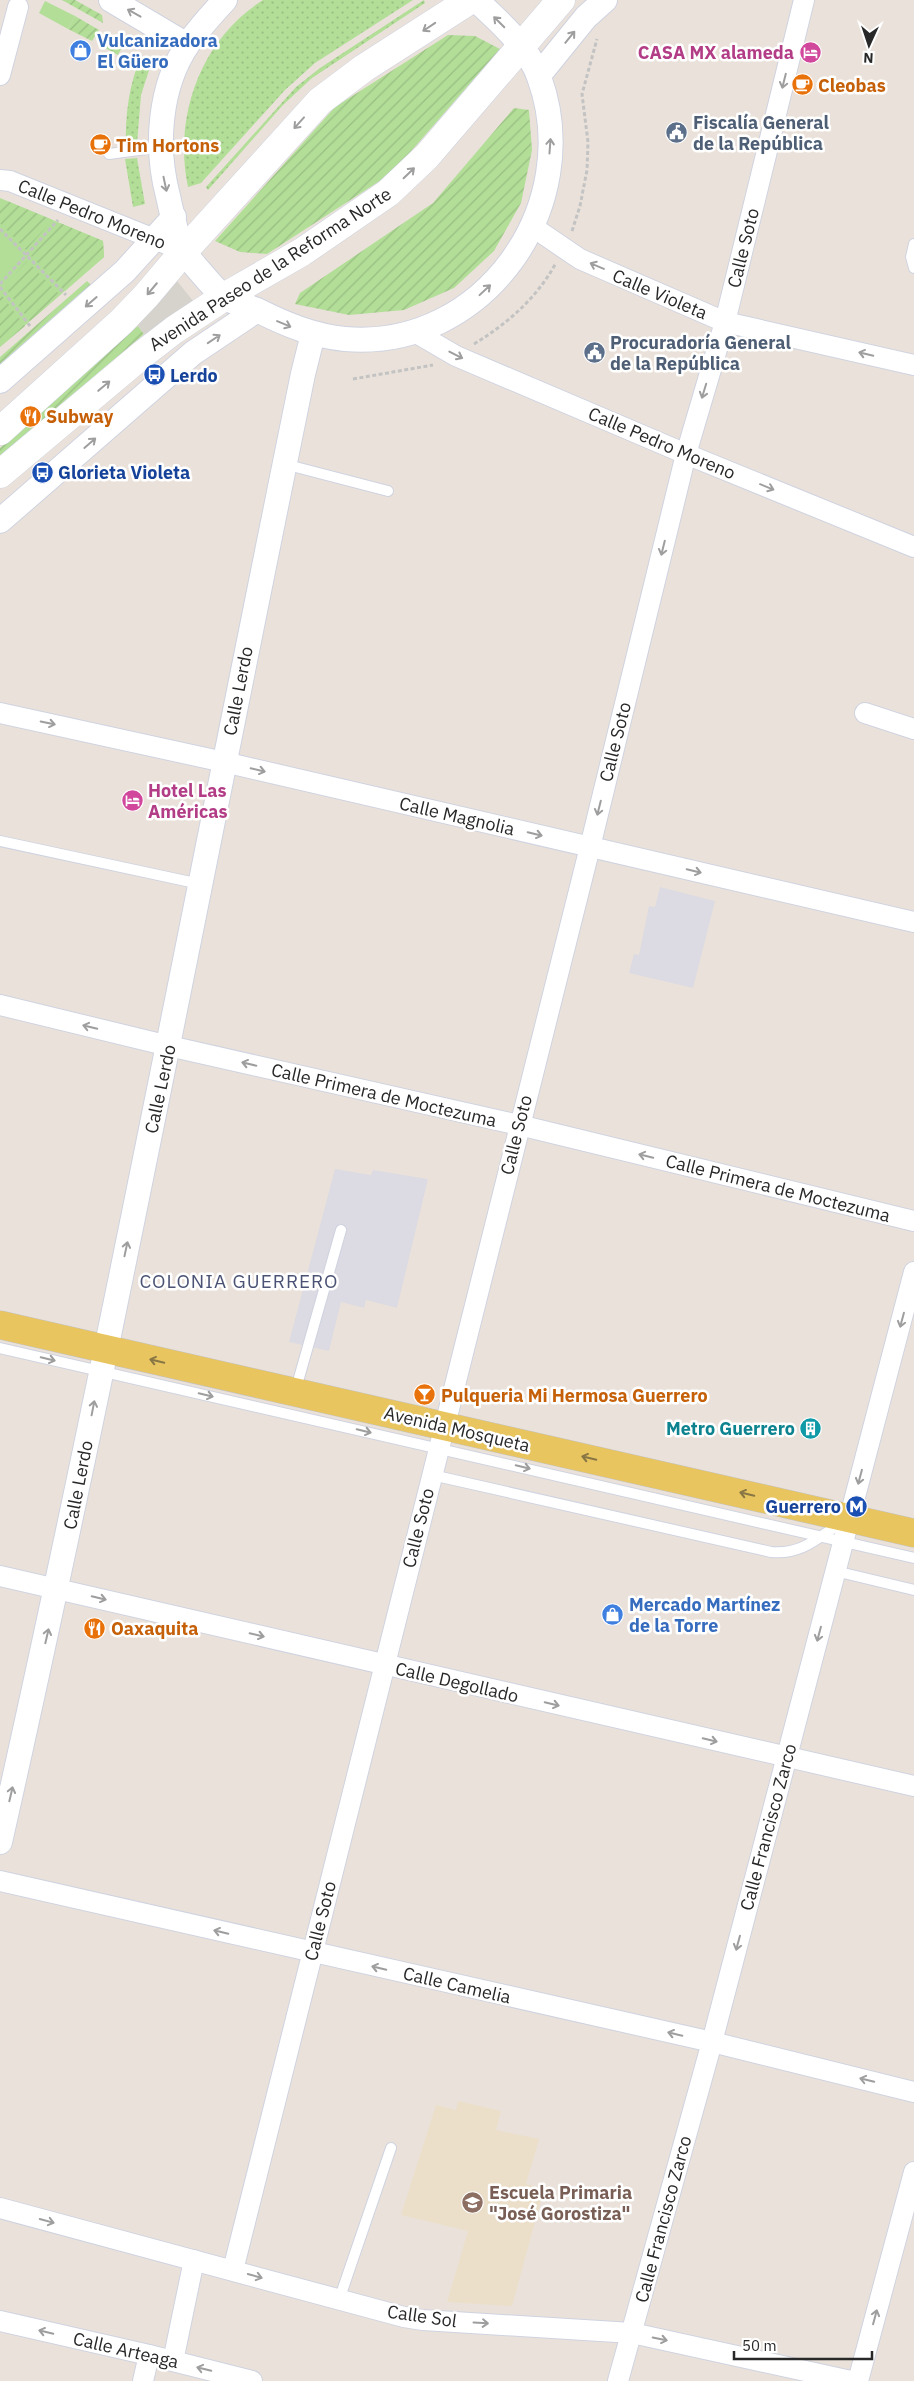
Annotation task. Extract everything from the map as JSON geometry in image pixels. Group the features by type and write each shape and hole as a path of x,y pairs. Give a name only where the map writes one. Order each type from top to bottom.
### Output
{"main road":[{"path":"0,431 121,322 320,101 364,68 470,0"},
{"name":"Avenida Paseo de la Reforma Norte","path":"0,474 142,354 224,297 302,252 388,193 427,156 561,0"},
{"name":"Avenida Mosqueta","path":"0,1325 103,1360 295,1392 441,1436 846,1530 914,1533"}],"street":[{"path":"111,0 187,45"},
{"path":"225,0 187,45 173,77 162,121 163,176 184,251 224,297 257,310 283,324 313,334 346,339 380,338 413,331 451,316 485,292 512,262 533,227 544,196 551,133 549,113 539,74 520,46 503,26 476,0"},
{"path":"539,74 586,17 605,0"},
{"name":"Calle Soto","path":"233,2270 590,846 686,454 725,322 804,0"},
{"path":"0,75 18,7"},
{"name":"Calle Pedro Moreno","path":"0,180 10,181 184,251"},
{"path":"0,381 101,293 174,217"},
{"name":"Calle Violeta","path":"533,227 580,260 725,322 914,365"},
{"name":"Avenida Paseo de la Reforma Norte","path":"0,521 193,354 257,310"},
{"name":"Calle Pedro Moreno","path":"413,331 456,356 686,454 914,547"},
{"name":"Calle Lerdo","path":"0,1842 57,1588 169,1046 284,464 313,334"},
{"name":"Calle Magnolia","path":"0,713 224,762 914,922"},
{"path":"865,713 914,729"},
{"name":"Calle Primera de Moctezuma","path":"0,1005 169,1046 519,1125 914,1221"},
{"name":"Calle Francisco Zarco","path":"618,2381 712,2042 914,1272"},
{"name":"Calle Degollado","path":"0,1576 384,1666 914,1786"},
{"name":"Calle Camelia","path":"0,1881 712,2042 914,2092"},
{"path":"858,2381 914,2172"},
{"name":"Calle Sol","path":"0,2208 339,2300 423,2320 632,2333 851,2381"},
{"path":"173,2361 194,2260"},
{"name":"Calle Arteaga","path":"0,2321 252,2381"},
{"path":"143,2381 149,2355"}],"lane":[{"path":"109,154 161,147"},
{"path":"914,244 911,257 914,268"},
{"path":"284,464 388,491"},
{"path":"0,841 200,884"},
{"path":"295,1392 341,1230"},
{"path":"0,1348 103,1360 441,1436 820,1536 846,1530"},
{"path":"432,1475 770,1552 786,1554 799,1550 820,1536 846,1530 914,1558"},
{"path":"835,1571 914,1590"},
{"path":"339,2300 391,2148"}],"path":[{"path":"582,94 597,39"},
{"path":"30,326 0,285 60,218"},
{"path":"0,229 66,296"},
{"path":"353,379 427,368 456,356"}],"shaded area":[{"path":"177,281 194,302 150,332 144,334 138,326 139,323"},
{"path":"660,887 715,901 693,988 629,973 634,954 639,955 649,906 655,907"},
{"path":"335,1169 371,1175 373,1170 428,1179 397,1308 366,1300 364,1308 341,1302 329,1351 289,1342"},
{"name":"Escuela Primaria \"José Gorostiza\"","path":"458,2101 501,2111 496,2130 539,2139 526,2184 544,2189 512,2306 447,2302 468,2231 401,2215 436,2105 456,2110"}],"green space":[{"path":"62,0 75,0 102,15 103,23"},
{"path":"263,0 413,0 315,63 285,90 201,183 188,187 184,160 185,133 189,107 197,82 208,58 223,36 241,16"},
{"path":"424,0 425,3 312,78 283,105 208,190 206,187 296,87 320,68"},
{"path":"45,1 75,16 68,29 39,13"},
{"path":"75,16 99,30 92,41 68,29"},
{"path":"106,34 124,43 118,55 100,45"},
{"path":"448,35 475,36 500,49 392,173 267,254 240,252 215,241 335,107"},
{"path":"141,56 152,61 141,95 137,144 126,146 129,100 133,78"},
{"path":"514,108 529,110 532,150 521,203 494,251 454,288 404,310 349,315 295,304 300,293 433,203"},
{"path":"137,158 145,204 133,207 125,159"},
{"path":"0,198 103,241 104,257 0,347"},
{"path":"0,201 7,201 53,220 26,250 0,223"},
{"path":"60,223 103,241 104,257 65,291 31,256"},
{"path":"27,261 60,295 30,321 4,286"},
{"path":"87,281 92,286 0,365 0,357"},
{"path":"0,293 25,326 0,347"},
{"path":"138,326 144,334 0,456 0,448"}],"place":[{"name":"Vulcanizadora El Güero","path":"81,50"},
{"name":"CASA MX alameda","path":"810,52"},
{"name":"Cleobas","path":"802,85"},
{"name":"Fiscalía General de la República","path":"677,132"},
{"name":"Tim Hortons","path":"100,145"},
{"name":"Procuradoría General de la República","path":"594,352"},
{"name":"Lerdo","path":"154,375"},
{"name":"Subway","path":"30,416"},
{"name":"Glorieta Violeta","path":"42,472"},
{"name":"Hotel Las Américas","path":"132,800"},
{"name":"Pulqueria Mi Hermosa Guerrero","path":"425,1395"},
{"name":"Metro Guerrero","path":"811,1428"},
{"name":"Guerrero","path":"857,1506"},
{"name":"Mercado Martínez de la Torre","path":"613,1614"},
{"name":"Oaxaquita","path":"95,1628"},
{"name":"Escuela Primaria \"José Gorostiza\"","path":"473,2202"}],"district":[{"name":"COLONIA GUERRERO","path":"239,1281"}]}
